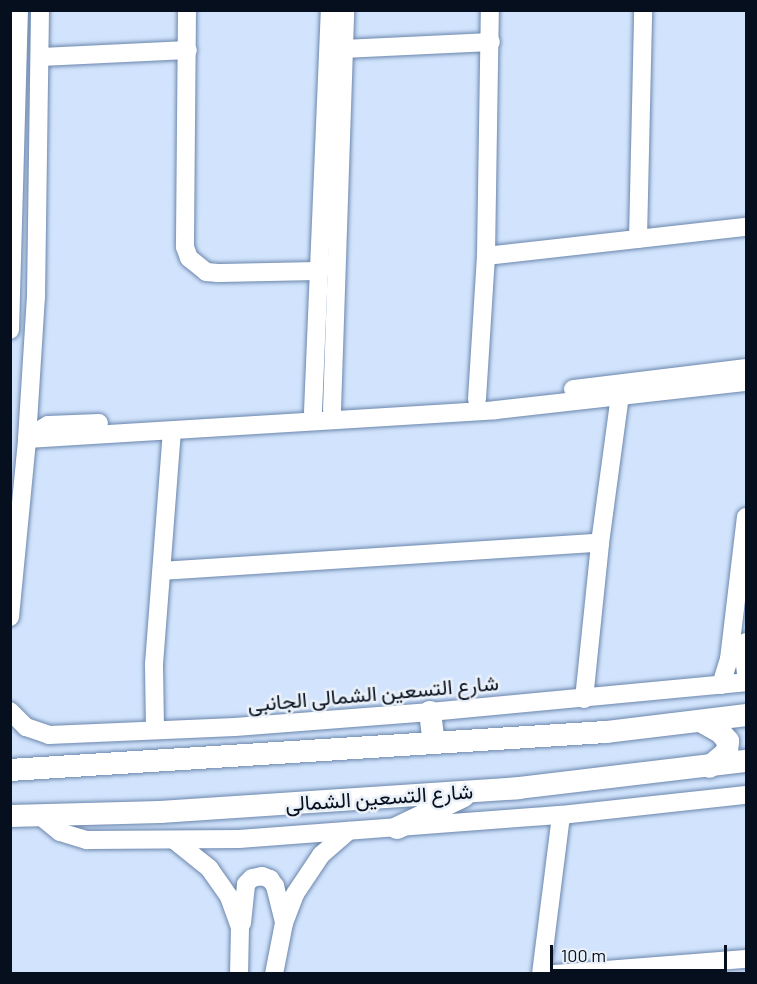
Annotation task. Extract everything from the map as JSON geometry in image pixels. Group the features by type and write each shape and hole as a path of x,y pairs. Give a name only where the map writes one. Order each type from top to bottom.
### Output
{"main road":[{"path":"430,712 434,743"},
{"path":"20,769 606,732 747,715"},
{"path":"702,722 720,732 728,741 727,752 709,767"},
{"name":"شارع التسعين الشمالى","path":"10,816 160,812 476,790 709,767 747,761"},
{"path":"397,828 476,790"}],"street":[{"path":"10,330 13,296 19,10"},
{"path":"10,617 34,438 40,10"},
{"path":"187,10 185,246 189,258 206,272 320,271"},
{"path":"313,412 330,10"},
{"path":"332,410 345,10"},
{"path":"477,399 486,256 490,10"},
{"path":"638,239 643,10"},
{"path":"343,49 490,42"},
{"path":"41,57 188,50"},
{"path":"486,256 747,227"},
{"path":"13,296 36,297"},
{"path":"34,438 172,431 405,411 477,399 747,368"},
{"path":"34,438 48,425 185,420 332,410 496,410 747,382"},
{"path":"584,699 600,543 620,396"},
{"path":"155,729 154,664 172,431"},
{"path":"721,685 729,659 747,517"},
{"path":"162,571 600,543"},
{"path":"747,642 747,674"},
{"name":"شارع التسعين الشمالى الجانبى","path":"10,711 26,727 50,735 235,727 584,699 747,682"},
{"path":"10,755 20,769"},
{"path":"39,815 60,832 87,840 239,839 561,815 747,795"},
{"path":"540,974 561,815"},
{"path":"274,974 284,923 295,894 312,867 349,831"},
{"path":"174,840 196,856 220,882 237,912 240,927 239,974"},
{"path":"240,927 245,908 244,889 249,880 257,876 266,877 273,882 284,923"},
{"path":"554,974 694,969 747,959"}]}
